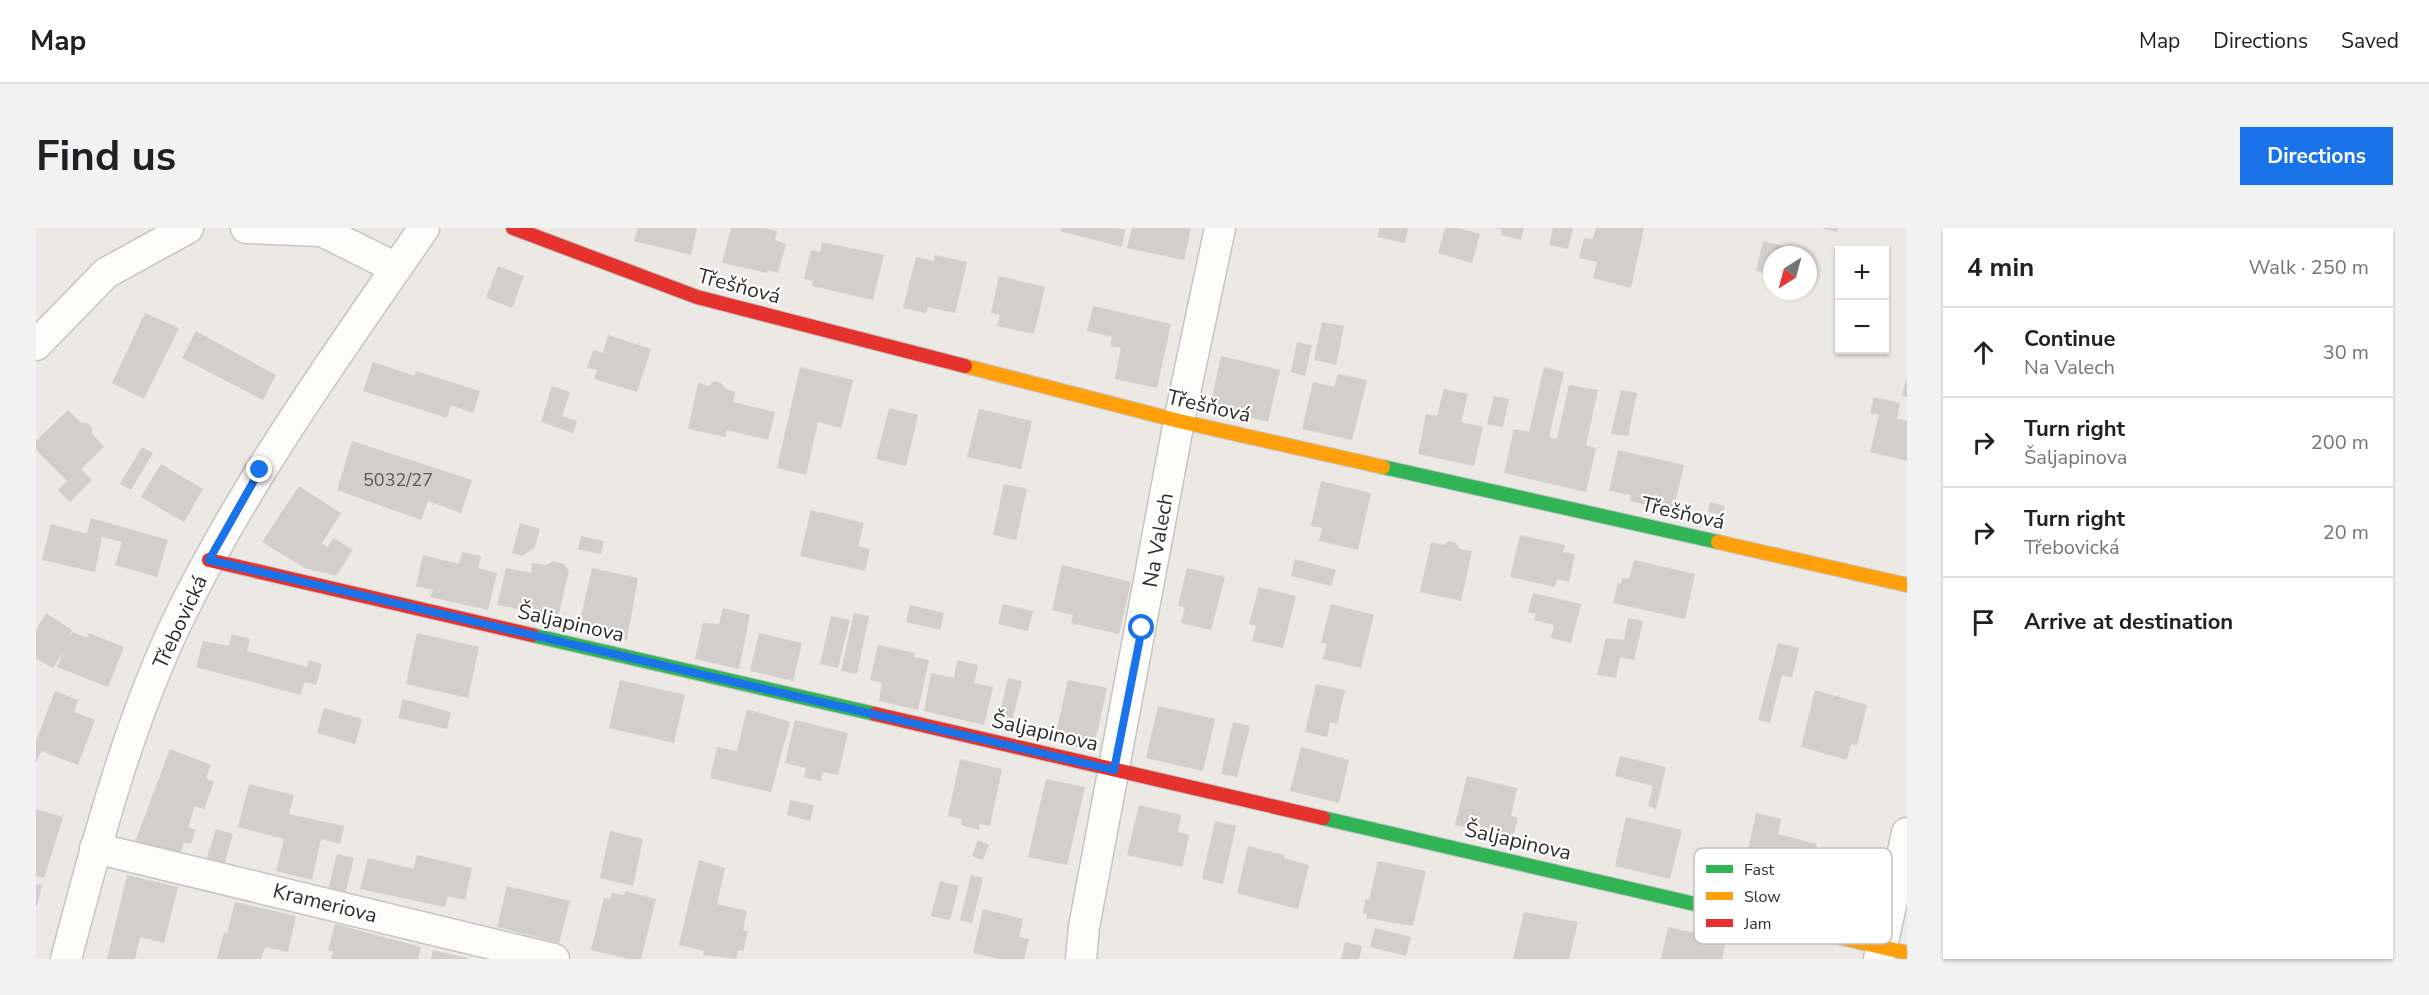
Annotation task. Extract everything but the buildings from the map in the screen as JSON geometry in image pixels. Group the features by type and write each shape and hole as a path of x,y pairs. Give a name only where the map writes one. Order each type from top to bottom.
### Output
{"street":[{"path":"36,345 106,273 188,228"},
{"path":"246,228 317,229 396,268"},
{"name":"Třebovická","path":"66,959 95,848 133,730 176,625 209,560 260,470 424,228"},
{"name":"Třešňová","path":"513,228 697,297 1179,421 1907,585"},
{"name":"Na Valech","path":"1081,959 1084,927 1179,421 1220,228"},
{"name":"Šaljapinova","path":"209,560 1694,907"},
{"path":"1892,939 1907,833"},
{"name":"Krameriova","path":"95,848 554,959"},
{"name":"Šaljapinova","path":"1852,944 1890,953"}],"traffic: fast":[{"path":"1383,467 1718,542"},
{"path":"532,635 875,714"},
{"path":"1323,818 1694,904"}],"traffic: slow":[{"path":"965,366 1179,421 1383,467"},
{"path":"1718,542 1907,585"},
{"path":"1868,944 1907,953"}],"traffic: jam":[{"path":"513,228 697,297 965,366"},
{"path":"209,560 532,635"},
{"path":"875,714 1323,818"}],"route":[{"path":"260,470 209,560 1114,770 1142,628"}]}
